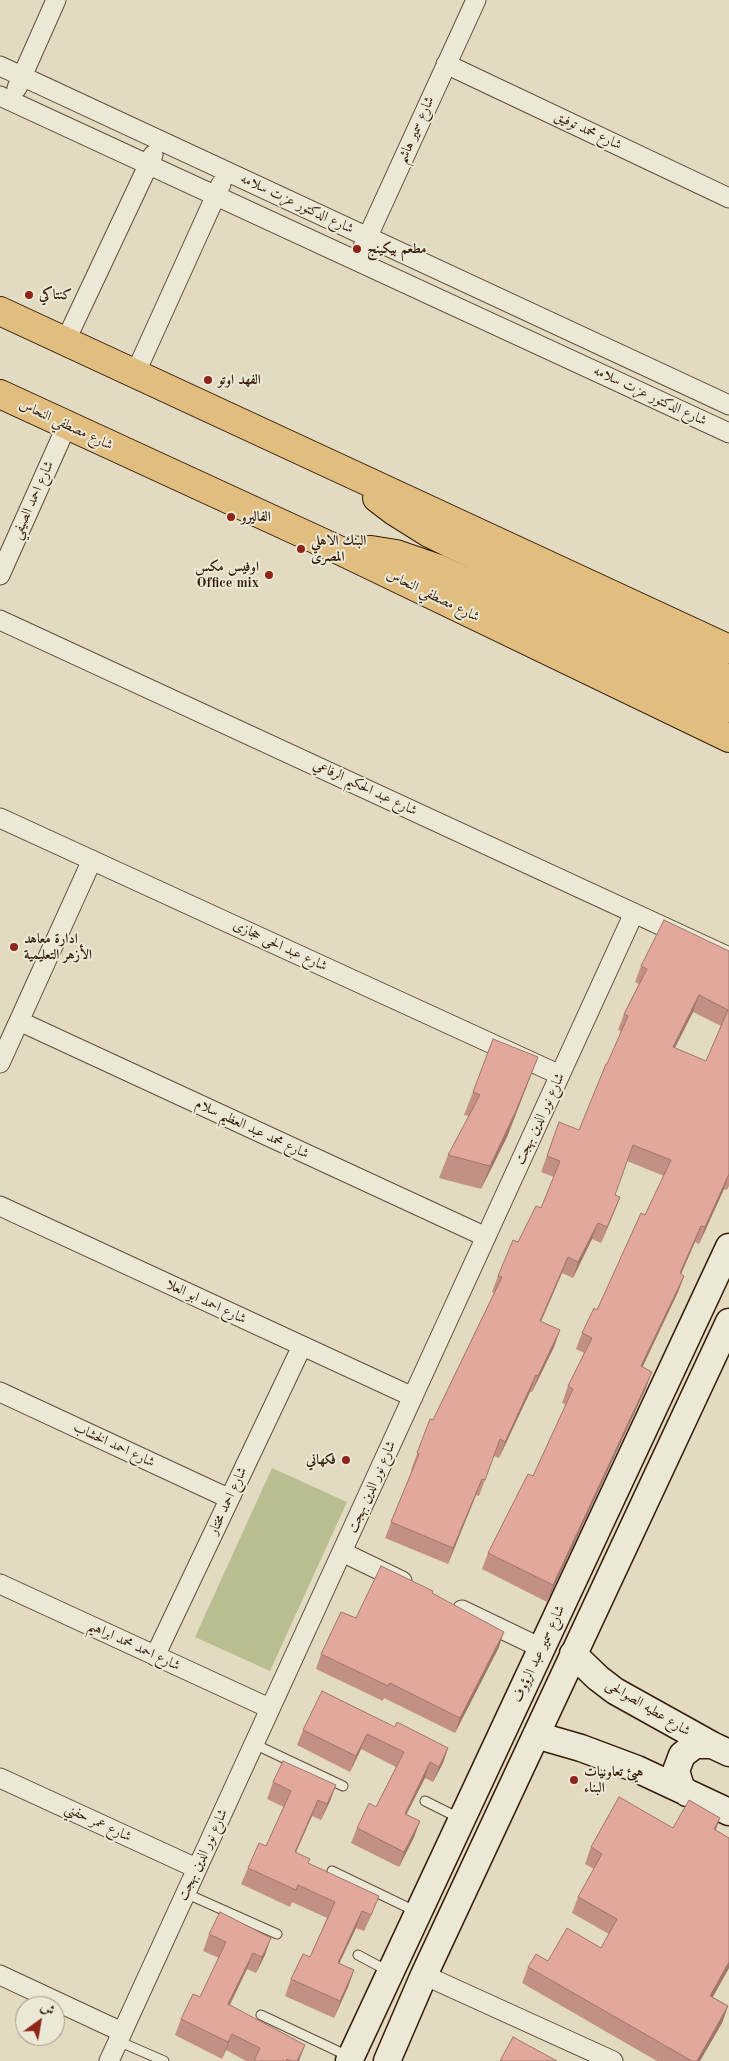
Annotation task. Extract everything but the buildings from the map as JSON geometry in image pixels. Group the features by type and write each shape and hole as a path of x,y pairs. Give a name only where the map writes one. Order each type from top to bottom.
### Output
{"main road":[{"path":"0,311 729,648"},
{"name":"شارع مصطفي النحاس","path":"0,394 343,552 729,738"},
{"path":"361,478 378,499 429,533 729,680"},
{"path":"343,552 371,550 396,554 438,569 729,708"}],"street":[{"path":"5,98 22,76 56,0"},
{"name":"شارع سمير هاشم","path":"356,261 476,0"},
{"name":"شارع محمد توفيق","path":"446,64 729,198"},
{"name":"شارع الدكتور عزت سلامه","path":"0,66 729,405"},
{"name":"شارع الدكتور عزت سلامه","path":"5,98 729,433"},
{"path":"65,342 160,140"},
{"path":"135,374 227,171"},
{"name":"شارع احمد الصيفي","path":"0,575 67,425"},
{"name":"شارع عبد الحكيم الرفاعي","path":"0,620 729,958"},
{"name":"شارع عبد الحى حجازى","path":"0,818 560,1075"},
{"path":"0,1063 92,860"},
{"name":"شارع نور الدين بهجت","path":"109,2061 634,913"},
{"name":"شارع محمد عبد العظيم سلام","path":"19,1021 486,1237"},
{"name":"شارع احمد ابو العلا","path":"0,1206 413,1397"},
{"name":"شارع سمير عبد الرؤوف","path":"350,2059 729,1247"},
{"path":"387,2061 424,1975 729,1322"},
{"name":"شارع احمد مختار","path":"155,1656 228,1498 302,1346"},
{"name":"شارع احمد الخشاب","path":"0,1392 228,1498"},
{"path":"342,1552 420,1590"},
{"name":"شارع احمد محمد ابراهيم","path":"0,1584 269,1708"},
{"path":"446,1602 541,1648"},
{"name":"شارع عطيه الصوالحى","path":"573,1654 615,1691 720,1749"},
{"path":"536,1735 611,1759 729,1812"},
{"path":"687,1793 682,1787 676,1771 682,1755 695,1745 720,1749"},
{"name":"شارع عمر حفني","path":"0,1778 196,1868"},
{"path":"424,1975 613,2061"},
{"path":"2,1982 120,2036"}],"lane":[{"path":"254,1744 343,1786"},
{"path":"425,1801 462,1819"},
{"path":"332,1871 418,1913"},
{"path":"185,1894 277,1934"},
{"path":"358,1955 390,1972"},
{"path":"261,2015 350,2059"},
{"path":"120,2036 164,2061"}],"green space":[{"path":"272,1468 347,1502 270,1671 195,1637"}],"place":[{"name":"مطعم بيكينج","path":"357,249"},
{"name":"كنتاكي","path":"29,295"},
{"name":"الفهد اوتو","path":"208,380"},
{"name":"الفاليرو","path":"231,517"},
{"name":"البنك الاهلي المصرى","path":"301,549"},
{"name":"اوفيس مكس Office mix","path":"269,575"},
{"name":"ادارة معاهد الأزهر التعليمية","path":"14,947"},
{"name":"فكهاني","path":"346,1460"},
{"name":"هيئ تعاونيات البناء","path":"574,1780"}]}
